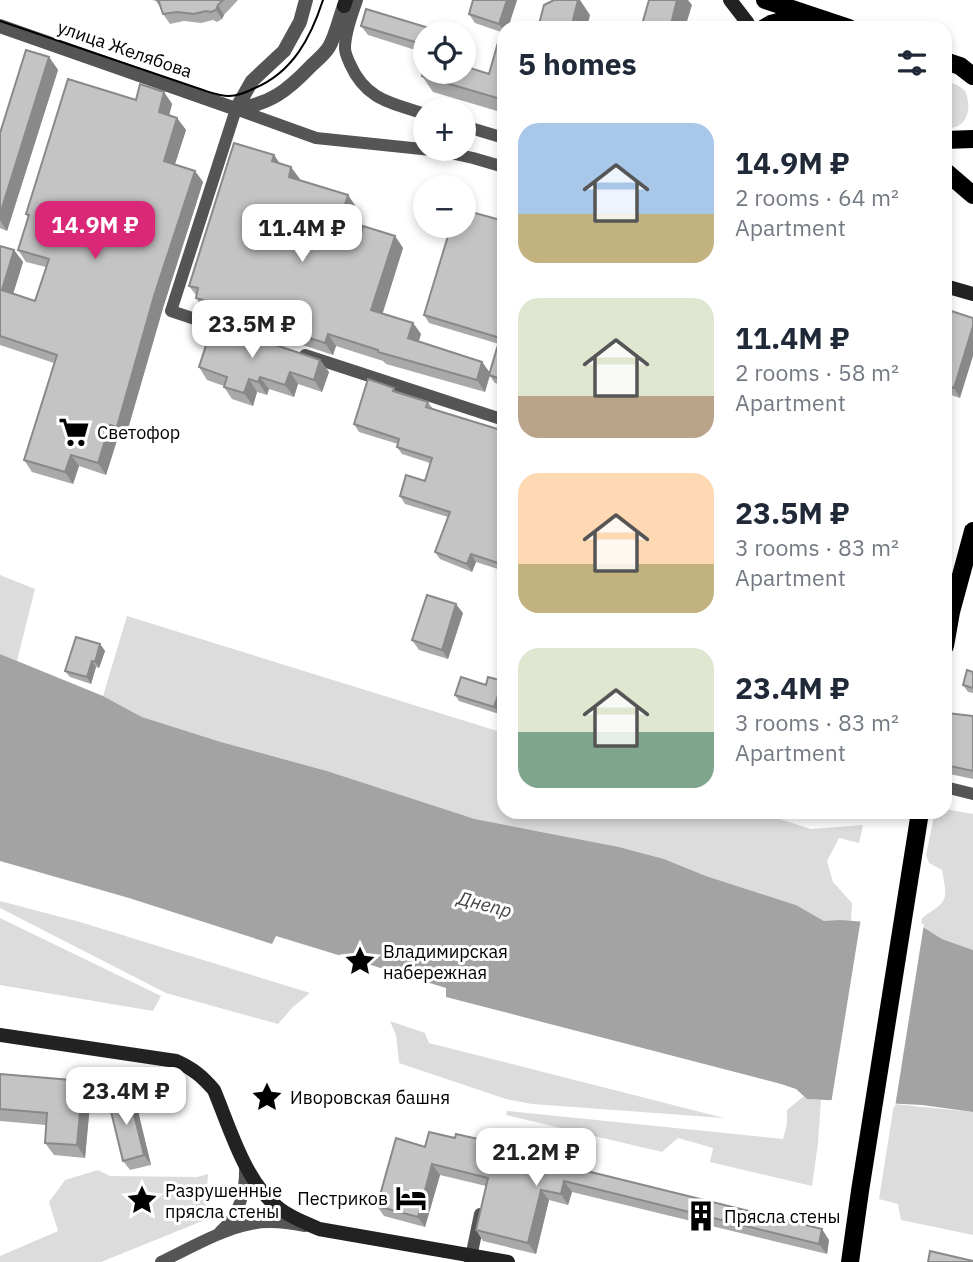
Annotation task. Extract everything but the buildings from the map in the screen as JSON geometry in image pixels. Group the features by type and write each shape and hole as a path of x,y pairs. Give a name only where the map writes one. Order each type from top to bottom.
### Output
{"main road":[{"path":"730,0 746,21"},
{"path":"765,0 828,21"},
{"path":"782,21 807,14"},
{"path":"952,140 973,139"},
{"path":"952,177 973,195"},
{"path":"952,288 973,294"},
{"path":"952,611 973,531"},
{"path":"850,1262 919,819"},
{"path":"0,1035 160,1057 190,1067 214,1090 254,1181 279,1209 320,1229 470,1259 508,1262"}],"street":[{"path":"235,332 171,312 236,109 252,81 270,66 288,45 300,22 306,0"},
{"path":"236,109 269,101 298,80 330,46 349,2"},
{"path":"349,2 344,51 354,71 368,91 388,103 413,110"},
{"name":"улица Желябова","path":"0,26 236,109"},
{"path":"330,46 344,51"},
{"path":"236,109 316,138 440,151 497,165"},
{"path":"476,130 497,136"},
{"path":"286,349 497,418"},
{"path":"952,789 973,794"},
{"path":"214,1237 228,1225 237,1211 246,1182 246,1165"},
{"path":"470,1259 482,1203"},
{"path":"161,1262 214,1237 251,1224 274,1222 320,1229"}],"shaded area":[{"path":"952,83 965,91 968,105 963,122 953,128"},
{"path":"0,575 35,589 17,661 0,654"},
{"path":"127,616 497,731 497,819 779,819 811,829 863,825 859,843 839,838 827,861 833,882 852,903 851,921 824,921 796,905 706,876 664,859 619,847 475,819 327,771 142,717 103,696"},
{"path":"952,810 973,814 973,950 942,939 921,927 922,918 941,903 945,895 942,870 929,863 926,855 933,819 952,819"},
{"path":"0,901 80,922 310,993 278,1024 166,993 0,908"},
{"path":"0,918 161,996 153,1011 0,985"},
{"path":"390,1021 425,1033 429,1043 724,1118 532,1104 506,1099 399,1063 396,1035"},
{"path":"804,1096 807,1099 821,1100 812,1186 710,1162 713,1148 678,1138 662,1152 506,1115 507,1111 783,1139 787,1110"},
{"path":"894,1104 973,1112 973,1235 901,1220 898,1204 879,1199"},
{"path":"98,1170 110,1176 197,1177 208,1174 205,1220 101,1262 0,1262 0,1256 58,1231 49,1202 65,1180"}],"water":[{"name":"Днепр","path":"0,654 103,696 142,717 221,742 327,771 475,819 619,847 664,859 706,876 796,905 824,921 921,926 942,939 973,950 973,1112 922,1105 807,1099 796,1089 781,1084 446,997 446,988 276,936 272,944 129,898 0,861"}],"pier":[{"path":"861,918 924,924 895,1107 831,1104"}],"tram line":[{"path":"0,21 210,92 232,96 268,81 290,63 313,27 323,0"}],"place":[{"name":"Светофор","path":"74,432"},
{"name":"Владимирская набережная","path":"360,961"},
{"name":"Иворовская башня","path":"267,1097"},
{"name":"Пестриков","path":"411,1198"},
{"name":"Разрушенные прясла стены","path":"142,1200"},
{"name":"Прясла стены","path":"701,1216"}]}
